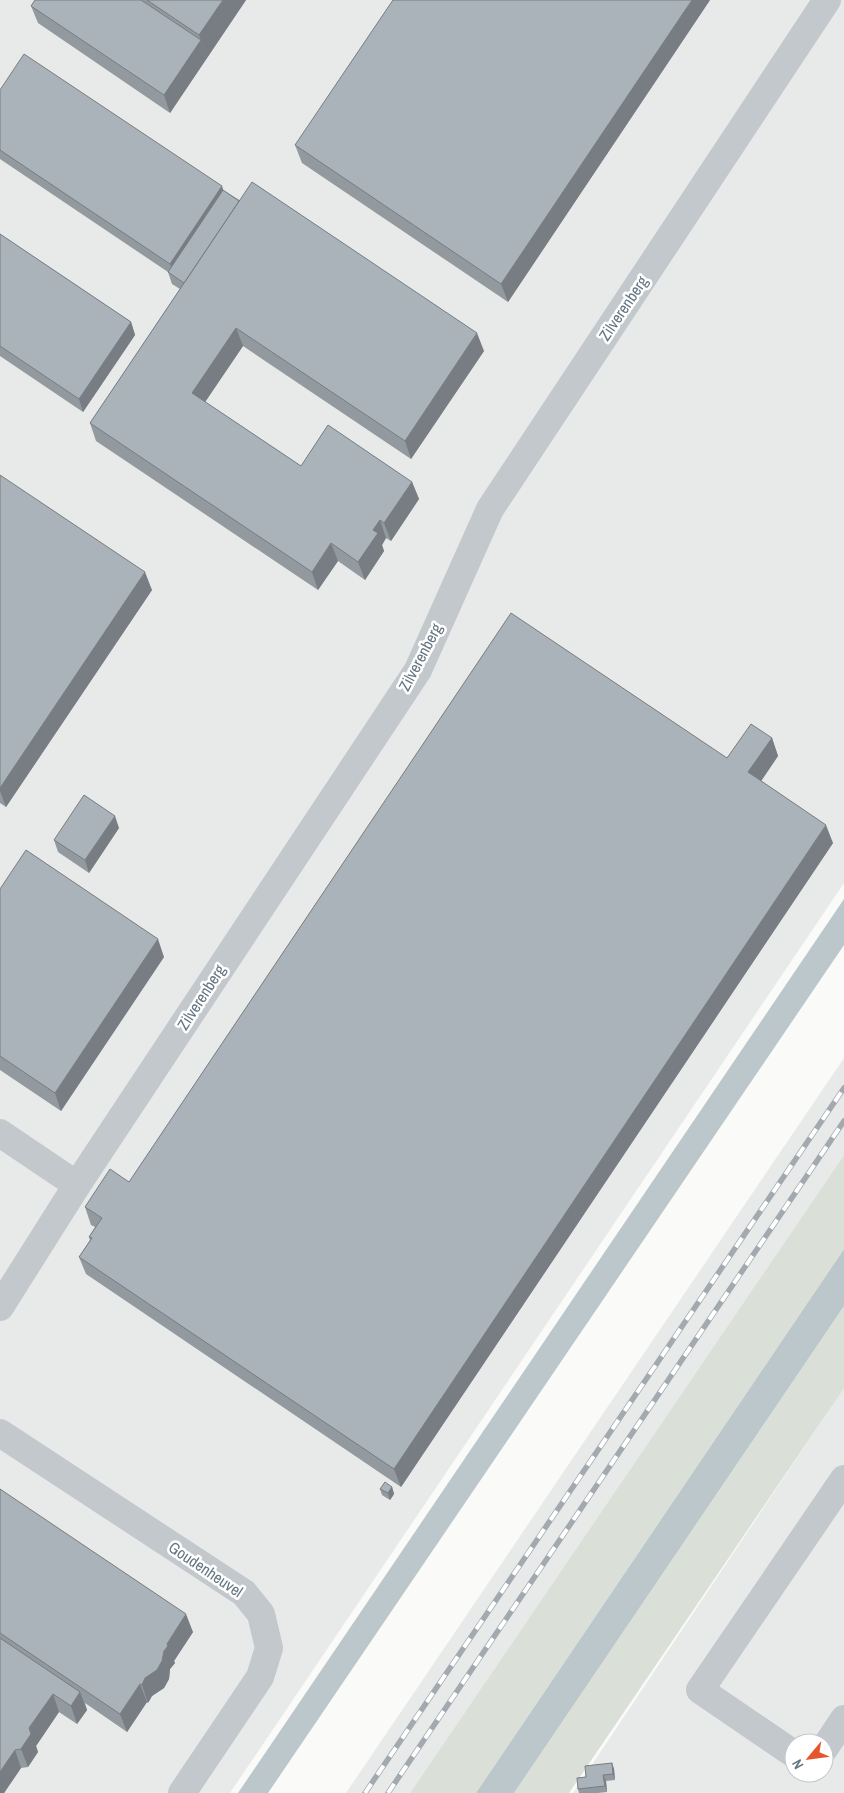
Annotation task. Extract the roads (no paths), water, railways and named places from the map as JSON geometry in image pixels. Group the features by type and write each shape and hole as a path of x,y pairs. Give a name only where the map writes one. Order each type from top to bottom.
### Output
{"street":[{"name":"Zilverenberg","path":"0,1307 77,1185 418,670 490,509 827,0"},
{"path":"0,1133 77,1185"},
{"name":"Goudenheuvel","path":"0,1433 244,1593 261,1614 269,1648 260,1677 182,1793"},
{"path":"784,1747 700,1690 844,1479"},
{"path":"834,1734 844,1719"}],"railway":[{"path":"365,1793 844,1088"},
{"path":"388,1793 844,1121"}]}
